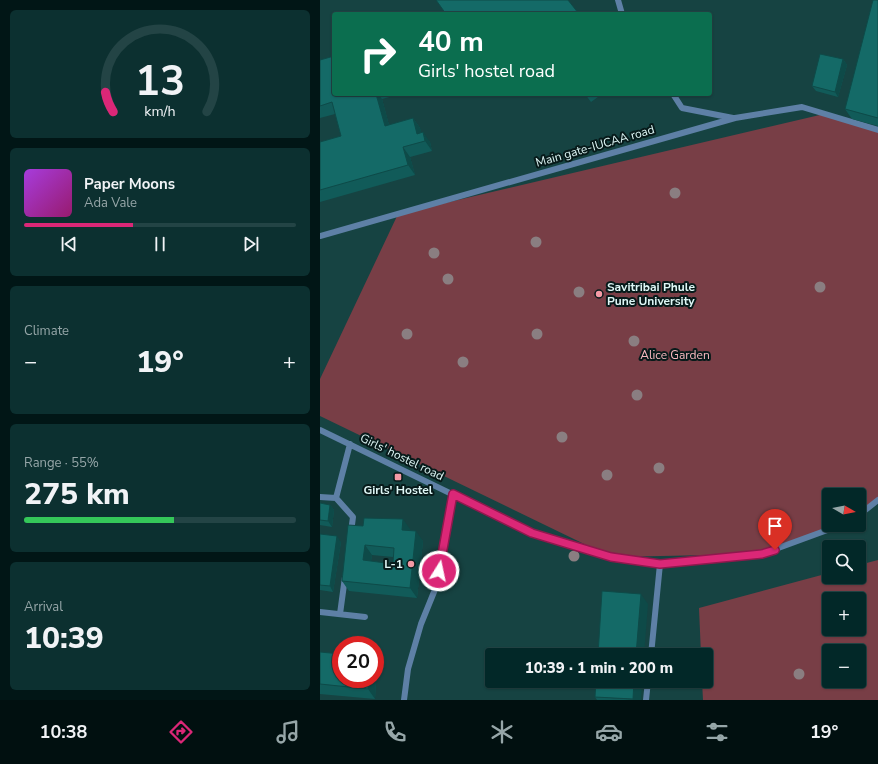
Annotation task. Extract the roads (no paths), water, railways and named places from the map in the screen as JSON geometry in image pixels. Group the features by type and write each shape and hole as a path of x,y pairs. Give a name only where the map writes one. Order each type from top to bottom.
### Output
{"lane":[{"path":"618,0 621,12"},
{"path":"674,96 682,108 734,118"},
{"name":"Main gate-IUCAA road","path":"320,236 734,118 802,107 878,130"},
{"name":"Girls' hostel road","path":"320,430 532,533 611,557 660,564 762,554 823,532"},
{"path":"336,498 350,444"},
{"path":"404,700 408,669 421,624 436,587 453,494"},
{"path":"320,497 336,498 353,517 350,539"},
{"path":"866,509 878,500"},
{"path":"652,648 660,564"},
{"path":"340,614 346,568"},
{"path":"320,612 365,617"},
{"path":"646,700 647,688"}],"place":[{"name":"Savitribai Phule Pune University","path":"599,294"},
{"name":"Girls' Hostel","path":"398,477"},
{"name":"L-1","path":"411,564"}],"park label":[{"name":"Alice Garden","path":"675,355"}]}
